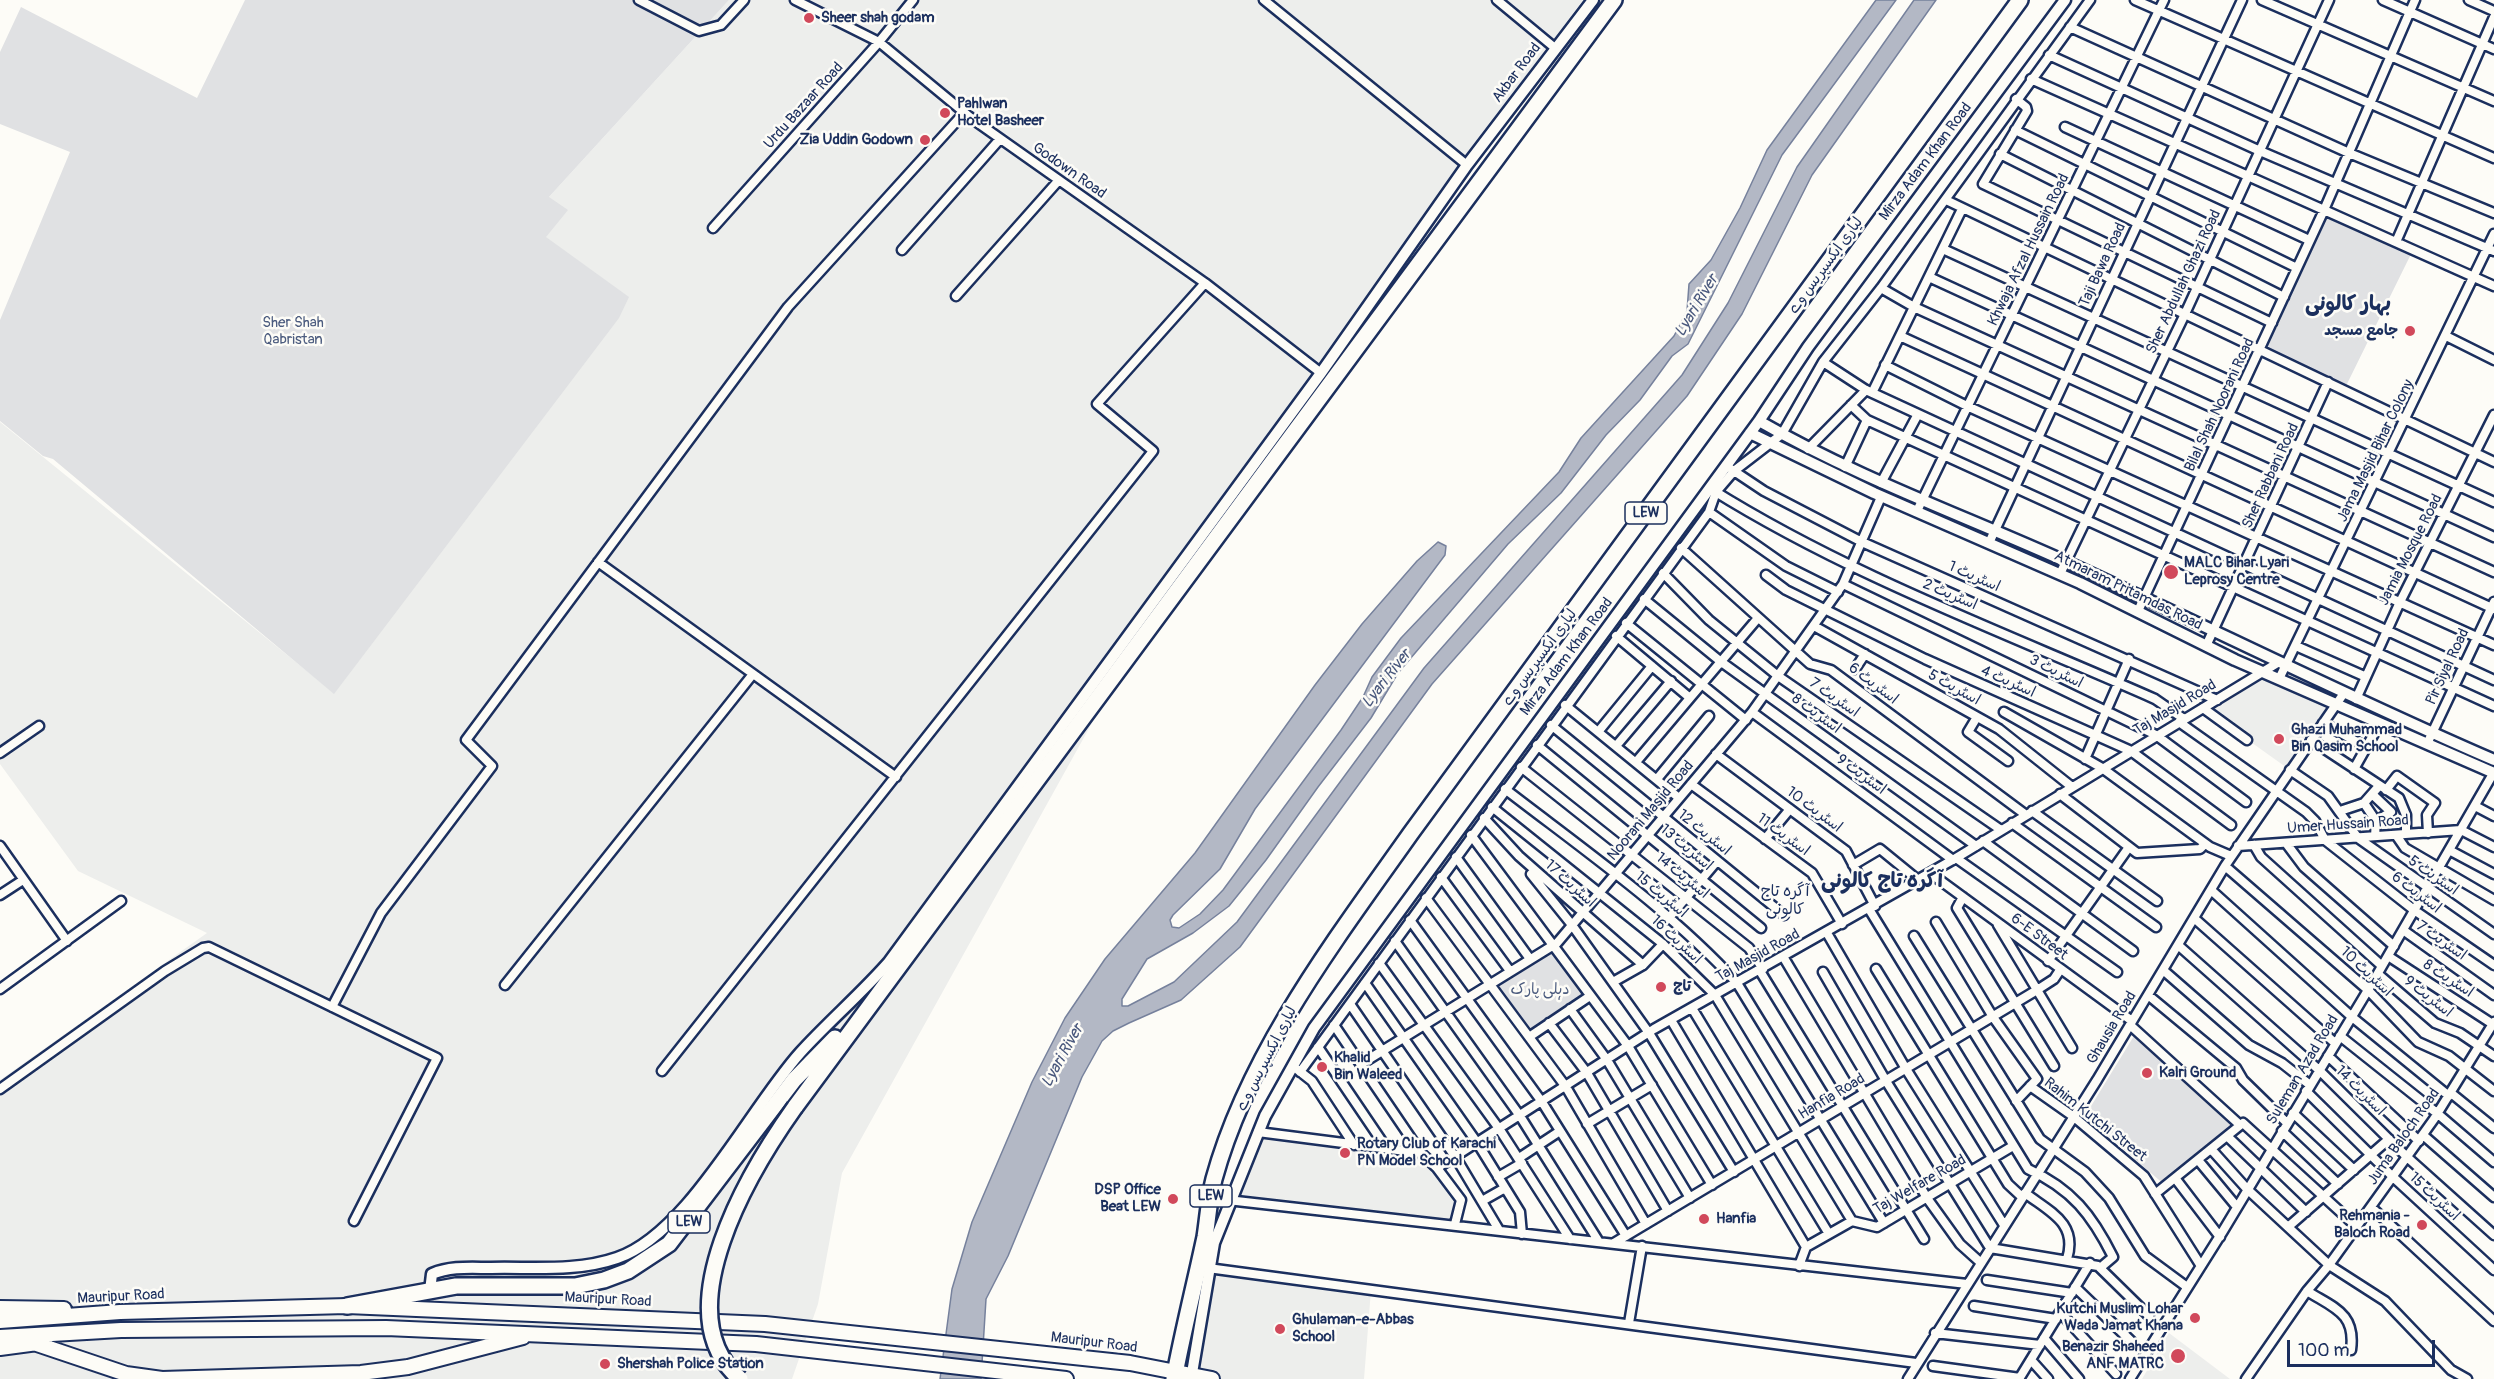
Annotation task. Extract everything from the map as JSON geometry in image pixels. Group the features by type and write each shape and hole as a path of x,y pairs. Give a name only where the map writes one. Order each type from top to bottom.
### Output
{"highway":[{"name":"LEW","path":"740,1379 726,1364 712,1335 709,1320 710,1288 735,1207 769,1143 869,1004 923,936 1614,0"},
{"name":"لیاری ایکسپریس وے","path":"1175,1376 1210,1198 1220,1160 1256,1075 1292,1007 1354,912 2020,0"},
{"name":"LEW","path":"347,1306 456,1286 575,1286 604,1280 628,1271 660,1251 686,1225 794,1080 869,1004"},
{"name":"Mauripur Road","path":"0,1322 120,1312 347,1306 796,1326 1130,1363 1175,1376 1212,1379"},
{"path":"0,1308 120,1312"},
{"name":"Mauripur Road","path":"0,1337 121,1330 386,1328 797,1348 1065,1379"},
{"path":"0,1348 121,1330"},
{"path":"37,1344 126,1374 162,1378 361,1373 408,1367 537,1334"}],"main road":[{"name":"Akbar Road","path":"430,1291 432,1274 454,1268 567,1267 598,1264 620,1258 674,1221 799,1054 864,991 889,962 1321,373 1467,165 1593,0"},
{"name":"Mirza Adam Khan Road","path":"1191,1377 1208,1269 1214,1243 1229,1200 1258,1132 1296,1069 1314,1028 1382,932 1638,587 1730,469 1750,432 1808,347 2065,0"},
{"name":"Atmaram Pritamdas Road","path":"1759,421 1845,467 2066,562 2283,663 2356,699 2494,773"},
{"name":"Atmaram Pritamdas Road","path":"1750,432 1881,496 2060,574 2263,672 2380,723 2494,760"}],"street":[{"path":"639,0 699,31 721,26 744,0"},
{"name":"Godown Road","path":"795,0 879,42 964,113 1205,283 1321,373"},
{"name":"Urdu Bazaar Road","path":"713,228 879,42 913,0"},
{"path":"1264,0 1467,165"},
{"path":"1497,0 1555,48"},
{"path":"1730,469 1772,443 1782,434 1802,395 1823,362 1946,200 2016,99 2090,0"},
{"path":"2135,0 2494,158"},
{"name":"Khwaja Afzal Hussain Road","path":"1917,511 2164,0"},
{"name":"Taji Bawa Road","path":"1989,543 2242,0"},
{"path":"2262,0 2494,101"},
{"name":"Sher Abdullah Ghazi Road","path":"2060,574 2184,316 2329,0"},
{"path":"2383,0 2494,49"},
{"path":"2324,210 2415,0"},
{"path":"2469,0 2494,11"},
{"path":"2396,242 2494,17"},
{"path":"2070,27 2349,153 2494,213"},
{"path":"2049,55 2260,151 2491,249"},
{"path":"2031,79 2494,286"},
{"path":"2016,99 2026,106 2027,111 1983,184 2272,323"},
{"path":"332,1007 381,913 492,766 466,740 788,307 964,113"},
{"path":"2065,127 2309,240"},
{"path":"2015,130 2297,268"},
{"path":"902,250 1000,139"},
{"path":"2000,154 2284,297"},
{"path":"956,296 1059,180"},
{"path":"1946,200 1962,210 2110,281 2494,462"},
{"path":"1808,449 1851,405 1869,392 1900,336 1962,210"},
{"name":"Bilal Shah Noorani Road","path":"2138,611 2217,445 2324,210"},
{"name":"Jama Masjid Bihar Colony","path":"2279,679 2283,663 2296,646 2474,277 2491,249 2494,234"},
{"path":"1943,249 2494,502"},
{"path":"1929,277 2494,537"},
{"path":"662,1071 1154,451 1097,404 1205,283"},
{"path":"1881,288 1914,307 2494,572"},
{"path":"1900,336 2202,477 2493,606"},
{"path":"2446,336 2494,360"},
{"path":"1823,362 1869,392 2494,680"},
{"path":"1885,365 1967,406 2494,645"},
{"name":"Sher Rabbani Road","path":"2206,645 2258,538 2328,382"},
{"path":"1851,405 1867,420 2494,706"},
{"path":"1881,483 1918,414"},
{"name":"Jamia Mosque Road","path":"2356,699 2375,652 2475,453 2492,425 2494,415"},
{"path":"1845,467 1867,420"},
{"name":"اسٹریٹ 1","path":"1730,469 1764,491 1863,542 2217,700"},
{"path":"1354,1145 1312,1081 1296,1069 1318,1047 1350,1004 1565,705 1709,512 1712,490"},
{"name":"اسٹریٹ 2","path":"1712,490 1776,529 1851,567 2155,699 2276,792"},
{"name":"Noorani Masjid Road","path":"1360,1064 1552,946 1572,926 1766,694 1794,651 1841,588 1863,542 1881,496"},
{"name":"اسٹریٹ 3","path":"1709,512 1786,566 1841,588 2156,735 2246,802"},
{"name":"اسٹریٹ 6","path":"1682,548 1810,664 1831,670 2029,813 2157,901"},
{"path":"598,562 896,777"},
{"name":"اسٹریٹ 7","path":"1663,573 1709,620 1778,676 2001,830"},
{"name":"اسٹریٹ 4","path":"1767,575 1786,590 1925,659 2131,750 2231,825"},
{"name":"اسٹریٹ 8","path":"1644,599 1720,661 2133,951"},
{"name":"Pir Siyal Road","path":"2430,739 2493,606"},
{"path":"1636,762 1758,618"},
{"path":"1626,623 1746,720"},
{"name":"اسٹریٹ 5","path":"1814,626 1999,729 2072,787"},
{"path":"1616,636 1690,698"},
{"path":"2296,646 2364,676"},
{"path":"1855,669 1865,654"},
{"path":"2085,759 2129,659"},
{"name":"Taj Masjid Road","path":"1437,1168 1649,1033 1872,907 2156,735 2263,672 2283,663"},
{"path":"1598,732 1652,666"},
{"path":"505,986 753,674"},
{"path":"1616,746 1671,681"},
{"name":"Ghausia Road","path":"1908,1379 1916,1362 2074,1117 2231,856 2344,693"},
{"path":"1565,705 1679,798"},
{"path":"2203,708 2247,740"},
{"name":"اسٹریٹ 9","path":"1752,712 1954,859 2117,972"},
{"path":"2004,712 2102,768 2205,844 2231,856"},
{"path":"1656,779 1709,716"},
{"path":"1977,717 1968,732 2008,762"},
{"path":"2323,723 2366,747"},
{"path":"2354,769 2380,723"},
{"name":"اسٹریٹ 12","path":"1551,725 1784,915"},
{"path":"0,753 39,726"},
{"path":"2311,740 2403,802 2406,834"},
{"name":"اسٹریٹ 13","path":"1537,745 1761,928"},
{"name":"اسٹریٹ 10","path":"1716,754 1846,851 1872,907 1950,1042 2028,1169 2086,1209 2097,1225 2113,1257 2100,1268"},
{"name":"اسٹریٹ 14","path":"1521,767 1749,948 1841,1108 1924,1239"},
{"name":"اسٹریٹ 5","path":"2290,770 2328,796 2358,838 2427,889 2494,934"},
{"name":"Suleman Azad Road","path":"2130,1379 2220,1237 2259,1168 2380,970 2494,773"},
{"path":"2340,812 2364,803 2372,794 2397,776 2434,803 2427,815 2428,832"},
{"name":"اسٹریٹ 11","path":"1691,784 1812,873 1842,924"},
{"name":"اسٹریٹ 15","path":"1505,789 1616,874 1715,959 1737,983 1884,1223"},
{"name":"اسٹریٹ 6","path":"2276,792 2315,821 2325,840 2414,910 2494,964"},
{"path":"2060,794 2136,853 2200,849 2205,844"},
{"path":"2372,794 2391,812 2376,821"},
{"path":"2364,803 2376,821 2375,836"},
{"path":"2475,806 2494,816"},
{"name":"اسٹریٹ 16","path":"1492,807 1601,892 1663,944 1715,995 1852,1221"},
{"path":"1765,839 1790,809"},
{"name":"اسٹریٹ 17","path":"1484,818 1535,870 1643,965"},
{"path":"2012,824 2156,927"},
{"path":"2461,830 2494,847"},
{"name":"Umer Hussain Road","path":"2238,846 2461,830"},
{"path":"1472,835 1628,1046 1712,1185"},
{"path":"2396,835 2405,848 2494,900"},
{"path":"2286,843 2304,867 2394,946"},
{"name":"اسٹریٹ 9","path":"2254,845 2261,858 2435,1023 2480,1045 2494,1056"},
{"path":"0,846 4,859 23,880 67,941"},
{"path":"2048,961 2129,847"},
{"path":"1853,865 1880,849 1918,880"},
{"path":"2449,850 2494,874"},
{"path":"1456,857 1530,959"},
{"path":"1668,919 1717,861"},
{"name":"اسٹریٹ 10","path":"2225,866 2368,990 2418,1042 2449,1056 2494,1091"},
{"path":"1535,870 1531,874 1572,926 1649,1033 1734,1172"},
{"name":"6-E Street","path":"1930,873 2131,1023 2240,1125 2243,1123 2357,1227"},
{"path":"1441,877 1510,971"},
{"path":"0,895 23,880"},
{"path":"2211,890 2352,1017 2494,1128"},
{"path":"1963,897 1957,908 2054,1066"},
{"path":"1426,898 1566,1087 1646,1224"},
{"path":"0,989 121,901"},
{"path":"2194,918 2338,1040 2438,1114 2494,1162"},
{"path":"1410,920 1542,1102 1626,1236"},
{"path":"1995,921 2072,1048"},
{"path":"1935,922 1993,1017 2037,1079 2016,1101"},
{"name":"اسٹریٹ 7","path":"2403,930 2494,995"},
{"path":"1827,933 1906,1069 2004,1225"},
{"path":"1914,936 2040,1139 2085,1172 2109,1198 2145,1256 2187,1287"},
{"path":"1395,940 1520,1116 1599,1242"},
{"path":"1612,982 1643,965 1663,944"},
{"name":"اسٹریٹ 14","path":"2178,945 2319,1070 2407,1157 2494,1235"},
{"path":"0,1089 165,971 205,947 437,1058 354,1221"},
{"name":"اسٹریٹ 8","path":"2388,956 2494,1024"},
{"path":"1784,958 1927,1198 1960,1244 1980,1262"},
{"path":"1379,963 1500,1130 1569,1239"},
{"path":"1876,969 2008,1184 2055,1215 2066,1227 2072,1243 2067,1259"},
{"name":"Hanfia Road","path":"1614,1243 2054,980 2060,970"},
{"name":"اسٹریٹ 15","path":"2163,970 2249,1045 2282,1063 2393,1177 2494,1270"},
{"path":"1823,972 1886,1081 1990,1248 2090,1263 2100,1268 2149,1316"},
{"path":"1365,982 1478,1144 1520,1212 1522,1234"},
{"path":"2148,995 2236,1068 2243,1080 2284,1127 2338,1184"},
{"path":"1529,1037 1590,996"},
{"path":"1350,1004 1456,1158 1499,1230"},
{"path":"1692,1008 1829,1234"},
{"path":"1570,1009 1607,1060 1690,1198"},
{"path":"1671,1020 1806,1247"},
{"path":"1549,1023 1587,1073 1668,1211"},
{"name":"Juma Baloch Road","path":"2246,1379 2307,1291 2329,1265 2438,1114 2494,1024"},
{"path":"1334,1025 1420,1153 1437,1168 1461,1200 1455,1224"},
{"path":"1318,1047 1387,1149"},
{"path":"2328,1056 2421,1138 2494,1197"},
{"path":"1587,1124 1652,1085"},
{"name":"Rahim Kutchi Street","path":"2030,1086 2074,1117 2144,1176 2201,1266"},
{"path":"2293,1113 2354,1170"},
{"path":"2155,1194 2240,1125"},
{"path":"1498,1177 1538,1145 1560,1131"},
{"path":"1258,1132 1420,1153"},
{"path":"2227,1136 2306,1212"},
{"path":"2288,1227 2389,1139"},
{"name":"Taj Welfare Road","path":"1852,1221 1877,1227 2013,1146"},
{"path":"2211,1149 2247,1189 2329,1265 2385,1301 2451,1370 2467,1379"},
{"path":"2198,1160 2237,1207"},
{"path":"2175,1178 2220,1237"},
{"path":"1482,1201 1505,1188"},
{"path":"1210,1198 1455,1224 1522,1234 1967,1284"},
{"path":"2371,1207 2494,1321"},
{"path":"1799,1266 1806,1247 1852,1221"},
{"path":"1629,1323 1642,1246"},
{"path":"1933,1366 2020,1378 2090,1263"},
{"path":"1208,1269 1916,1362"},
{"path":"1987,1280 2073,1290 2132,1342"},
{"path":"2307,1291 2348,1318 2353,1337 2351,1350"},
{"path":"1974,1306 2058,1315 2116,1374"},
{"path":"1935,1333 2042,1341 2079,1379"},
{"path":"2031,1360 2048,1379"}],"shaded area":[{"path":"729,0 1583,0 1485,131 1353,320 1197,534 842,1173 818,1304 792,1379 0,1379 0,1080 207,933 78,871 0,764 0,422 334,693 628,297 545,237 549,197"},
{"name":"Ghazi Muhammad Bin Qasim School","path":"2270,669 2339,699 2290,770 2203,708"},
{"name":"Rotary Club of Karachi PN Model School","path":"1258,1132 1421,1153 1461,1200 1455,1224 1229,1200"},
{"name":"Ghulaman-e-Abbas School","path":"1206,1268 1371,1290 1364,1379 1221,1379 1182,1368"},
{"name":"Benazir Shaheed ANF MATRC","path":"2169,1333 2230,1379 2142,1379"}],"green space":[{"name":"Sher Shah Qabristan","path":"245,0 729,0 549,197 568,210 546,237 629,297 619,318 334,694 53,459 43,456 0,421 0,320 70,152 0,124 0,52 21,7 197,98"},
{"path":"2324,210 2413,250 2344,390 2259,352"},
{"name":"دہلی پارک","path":"1552,946 1589,997 1529,1037 1489,984"},
{"name":"Kalri Ground","path":"2137,1031 2241,1125 2166,1186 2085,1116"}],"water":[{"name":"Lyari River","path":"1876,0 1896,0 1782,155 1688,344 1672,356 1640,400 1606,435 1561,493 1508,544 1398,673 1371,718 1229,906 1193,933 1147,959 1122,999 1122,1006 1128,1006 1174,982 1237,922 1424,668 1682,375 1728,303 1797,167 1914,0 1936,0 1812,175 1742,314 1687,396 1432,684 1240,947 1181,1000 1113,1031 1102,1041 1082,1077 1008,1256 986,1299 981,1379 940,1379 952,1289 972,1222 1032,1082 1065,1018 1105,959 1195,853 1315,685 1362,624 1417,561 1438,542 1446,546 1445,555 1255,809 1220,869 1173,915 1170,920 1172,927 1179,928 1200,914 1223,890 1341,730 1363,697 1372,677 1401,638 1559,472 1581,438 1674,336 1687,311 1689,284 1711,260 1740,208 1767,150"}],"place":[{"name":"Sheer shah godam","path":"809,18"},
{"name":"Pahlwan Hotel Basheer","path":"945,113"},
{"name":"Zia Uddin Godown","path":"925,140"},
{"name":"جامع مسجد","path":"2410,331"},
{"name":"MALC Bihar Lyari Leprosy Centre","path":"2171,572"},
{"name":"Ghazi Muhammad Bin Qasim School","path":"2279,739"},
{"name":"تاج","path":"1661,987"},
{"name":"Khalid Bin Waleed","path":"1322,1067"},
{"name":"Kalri Ground","path":"2147,1073"},
{"name":"Rotary Club of Karachi PN Model School","path":"1345,1153"},
{"name":"DSP Office Beat LEW","path":"1173,1199"},
{"name":"Hanfia","path":"1704,1219"},
{"name":"Rehmania - Baloch Road","path":"2422,1225"},
{"name":"Kutchi Muslim Lohar Wada Jamat Khana","path":"2195,1318"},
{"name":"Ghulaman-e-Abbas School","path":"1280,1329"},
{"name":"Benazir Shaheed ANF MATRC","path":"2178,1356"},
{"name":"Shershah Police Station","path":"605,1364"}],"district":[{"name":"بہار کالونی","path":"2348,305"},
{"name":"آگرہ تاج کالونی","path":"1882,882"},
{"name":"آگرہ تاج کالونی","path":"1785,901"}]}
